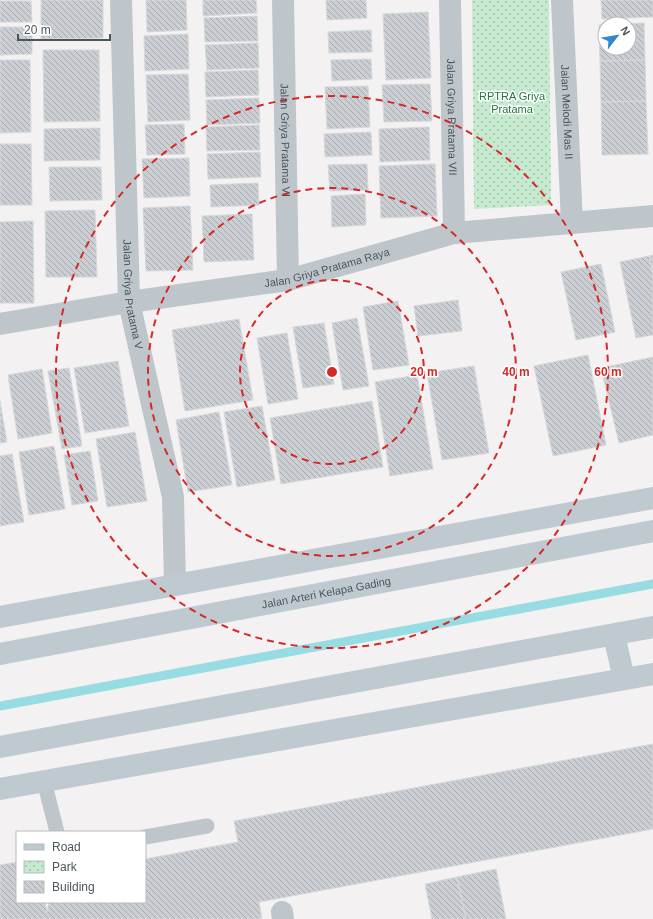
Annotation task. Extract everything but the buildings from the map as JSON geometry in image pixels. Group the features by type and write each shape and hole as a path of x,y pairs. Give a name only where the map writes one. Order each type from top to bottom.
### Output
{"street":[{"name":"Jalan Griya Pratama V","path":"121,0 129,302 173,497 175,584"},
{"name":"Jalan Griya Pratama VI","path":"283,0 288,280"},
{"name":"Jalan Griya Pratama VII","path":"450,0 454,233"},
{"name":"Jalan Melodi Mas II","path":"562,0 572,223"},
{"name":"Jalan Griya Pratama Raya","path":"0,324 129,302 288,280 454,233 653,216"},
{"path":"0,617 653,498"},
{"name":"Jalan Arteri Kelapa Gading","path":"0,654 653,531"},
{"path":"0,747 653,627"},
{"path":"614,635 624,679"},
{"path":"0,789 653,674"}],"lane":[{"path":"44,781 57,831"},
{"path":"146,838 207,826"}],"green space":[{"name":"RPTRA Griya Pratama","path":"472,0 549,0 551,205 474,209"}],"waterway":[{"path":"0,706 653,584"}]}
